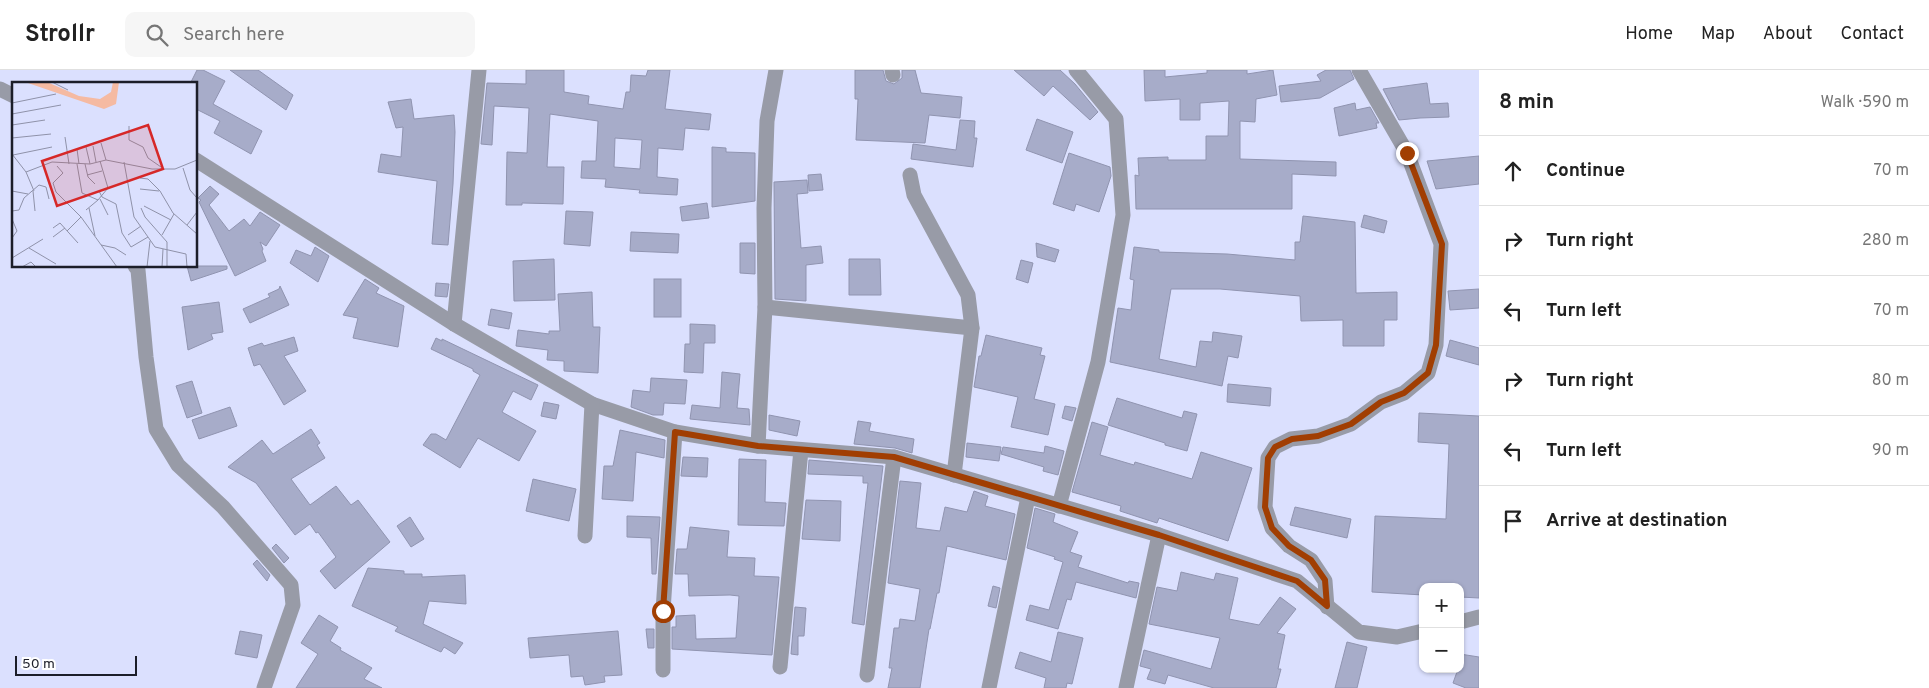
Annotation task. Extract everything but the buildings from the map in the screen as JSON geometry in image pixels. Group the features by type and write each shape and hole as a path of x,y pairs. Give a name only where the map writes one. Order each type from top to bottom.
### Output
{"street":[{"path":"454,324 479,70"},
{"path":"758,446 765,307 764,208 767,121 776,70"},
{"path":"1059,506 1098,362 1123,215 1116,119 1076,70"},
{"path":"1327,606 1325,580 1311,560 1289,546 1272,528 1265,507 1268,458 1275,447 1292,439 1318,436 1351,424 1381,402 1404,393 1428,373 1436,345 1442,244 1407,153 1359,70"},
{"path":"198,161 454,324 592,404 675,432 758,446 894,457 1159,535 1297,581 1359,632 1398,637 1419,632"},
{"path":"910,175 914,195 968,295 972,328 954,475"},
{"path":"136,268 156,429 178,465 223,508 291,585 293,605 264,688"},
{"path":"765,307 972,328"},
{"path":"585,536 592,404"},
{"path":"663,670 663,611 675,432"},
{"path":"780,667 801,450"},
{"path":"867,675 894,457"},
{"path":"989,688 1028,497"},
{"path":"1126,688 1159,535"},
{"path":"1464,621 1479,618"}],"route":[{"path":"663,611 675,432 758,446 894,457 1159,535 1297,581 1327,606 1325,580 1311,560 1289,546 1272,528 1265,507 1268,458 1275,447 1292,439 1318,436 1351,424 1381,402 1404,393 1428,373 1436,345 1442,244 1407,153"}]}
